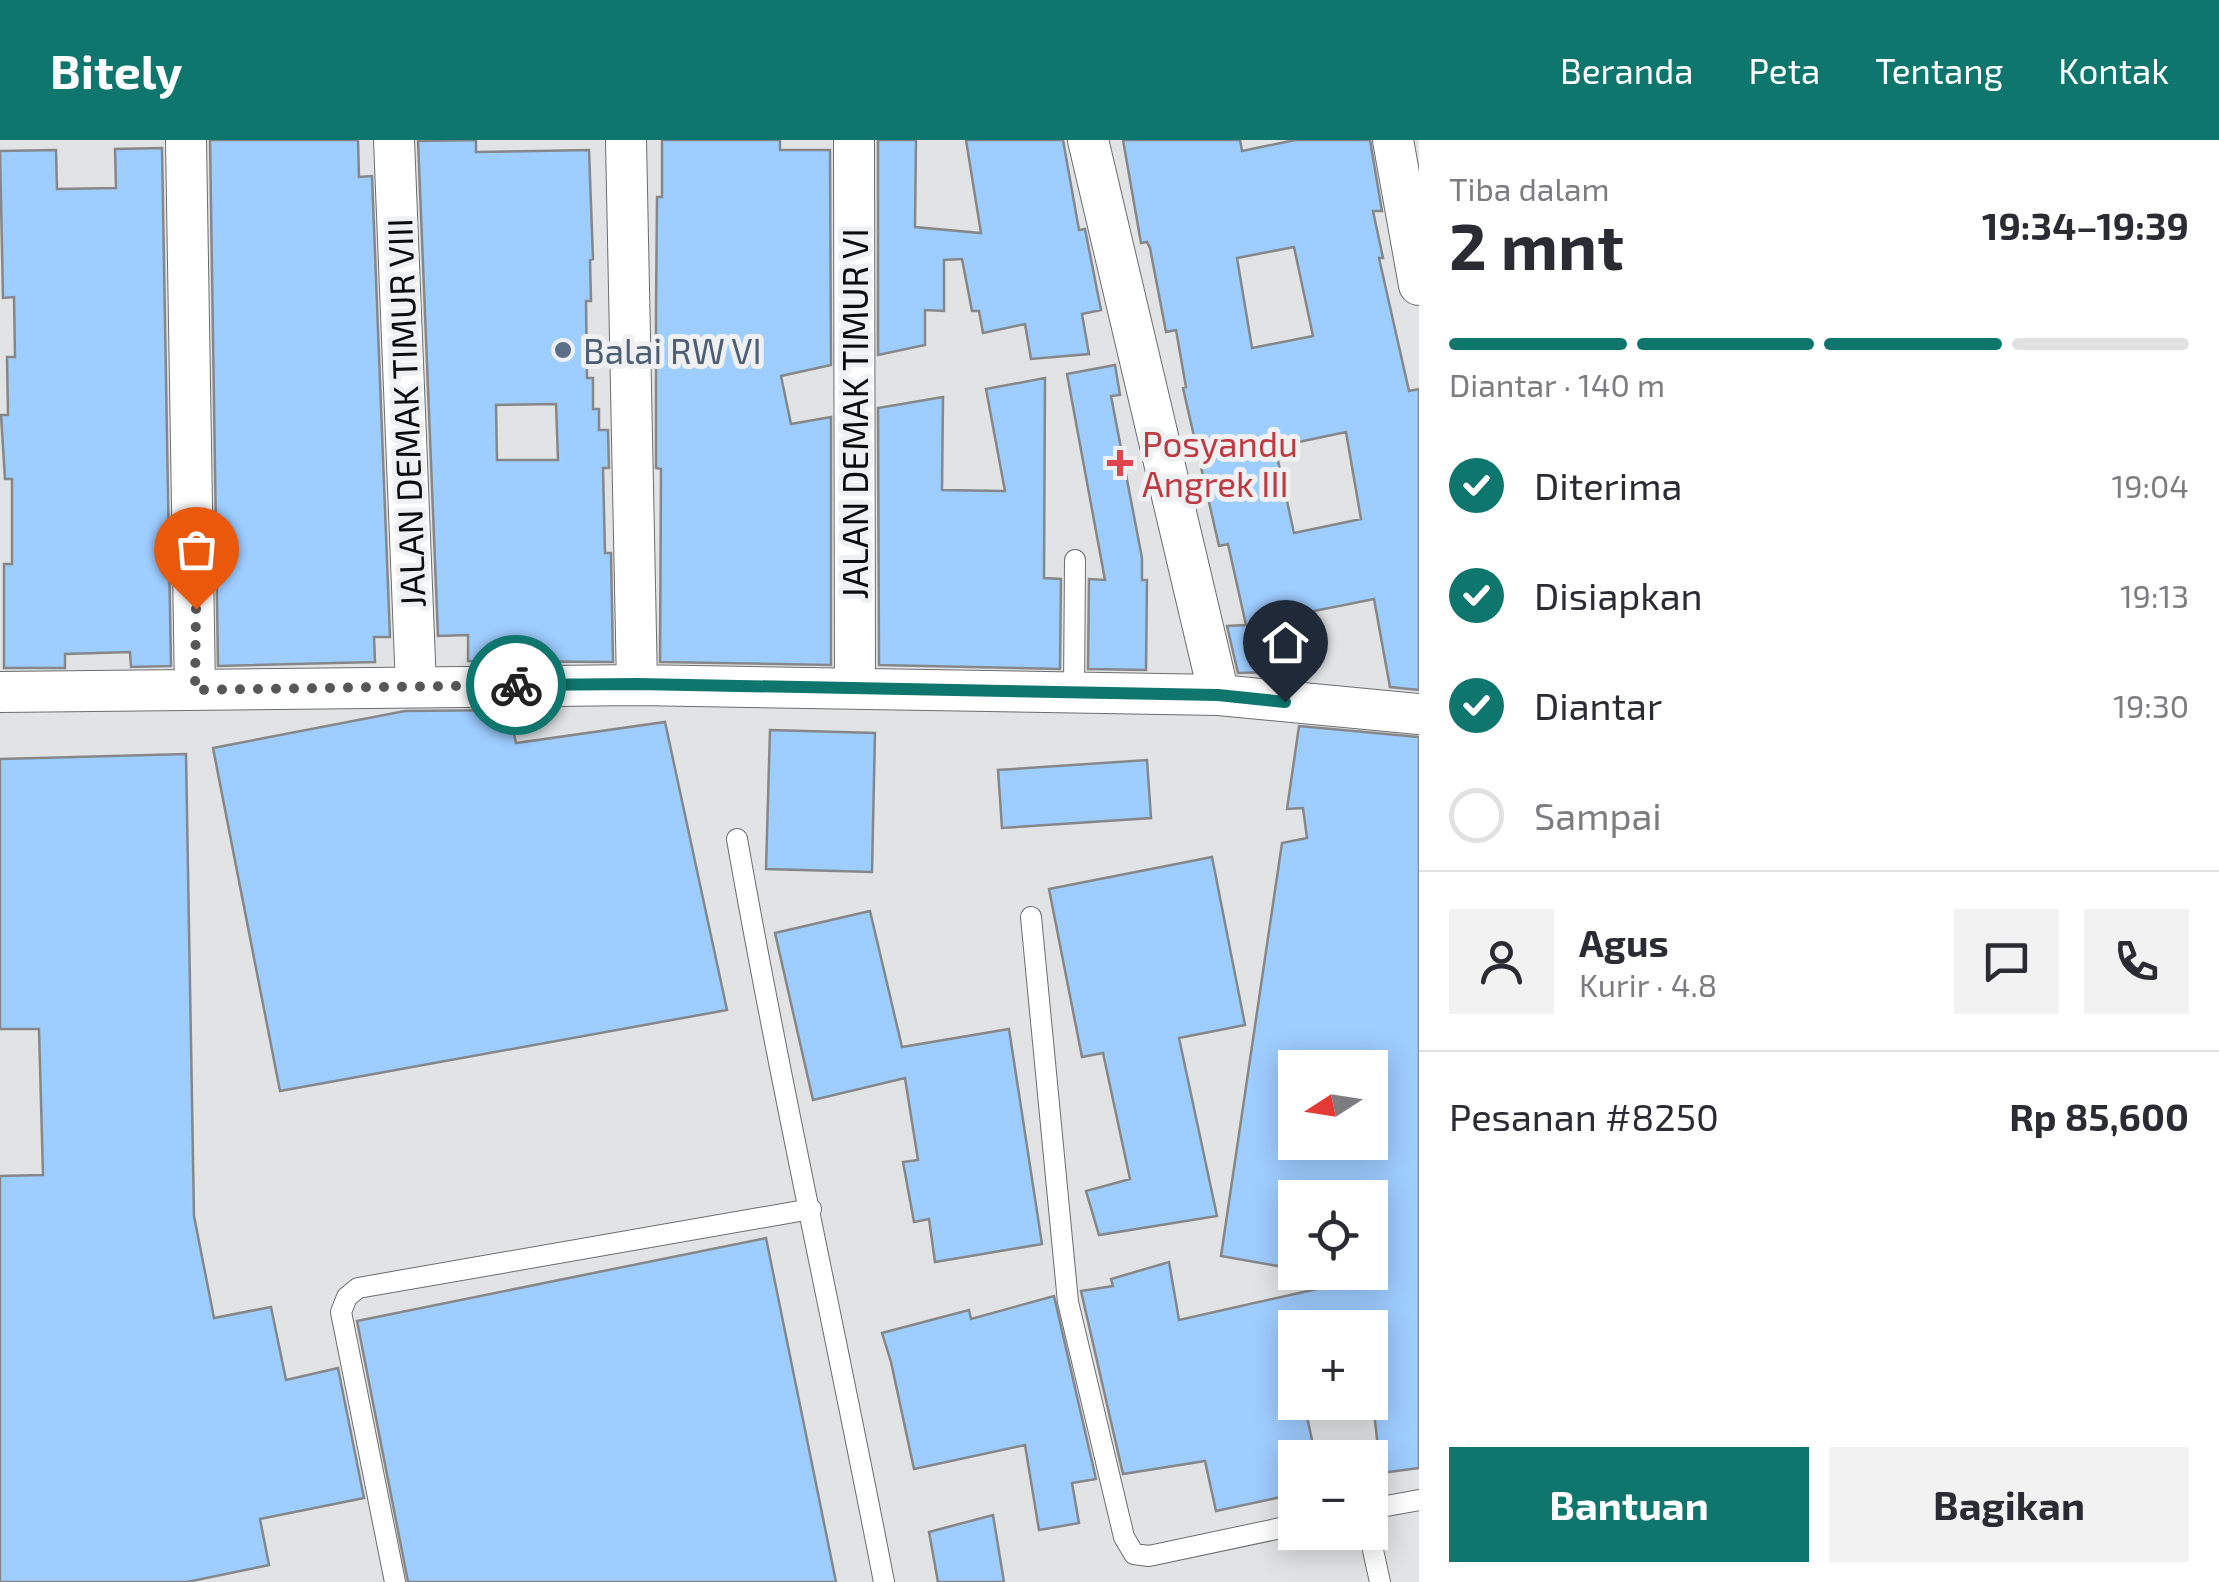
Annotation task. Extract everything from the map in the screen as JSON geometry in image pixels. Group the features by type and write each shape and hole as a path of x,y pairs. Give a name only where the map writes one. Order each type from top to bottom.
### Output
{"street":[{"path":"186,140 195,690"},
{"name":"JALAN DEMAK TIMUR VIII","path":"394,140 416,686"},
{"path":"626,140 637,684"},
{"name":"JALAN DEMAK TIMUR VI","path":"854,140 855,688"},
{"path":"1088,140 1218,695"},
{"path":"1393,140 1419,285"},
{"path":"0,692 637,684 1218,695 1419,714"}],"lane":[{"path":"1074,692 1075,560"},
{"path":"737,839 776,1058 811,1209 884,1582"},
{"path":"1031,916 1068,1302 1124,1537 1134,1554 1149,1556 1278,1529"},
{"path":"395,1582 342,1312 347,1297 358,1288 811,1209"},
{"path":"1388,1506 1419,1500"},
{"path":"1373,1550 1380,1582"}],"building":[{"path":"210,140 358,140 359,177 372,176 390,637 374,637 375,662 218,666"},
{"path":"476,140 476,152 589,150 593,259 591,301 586,301 587,378 593,378 593,409 599,409 599,430 608,430 609,468 603,468 605,553 611,553 613,662 468,661 468,635 438,636 418,141","holes":["556,404 558,460 497,460 496,405"]},
{"path":"662,140 780,140 780,150 830,150 831,365 781,376 791,424 831,417 831,665 660,662 661,469 656,468 656,311"},
{"path":"878,140 916,140 915,227 981,233 966,140 1063,140 1079,230 1085,229 1101,310 1082,314 1089,354 1031,359 1025,324 983,333 979,311 972,311 962,259 944,260 944,311 925,310 925,345 878,355"},
{"path":"1123,140 1240,140 1242,151 1295,140 1370,140 1382,211 1373,211 1383,258 1379,258 1409,391 1419,389 1419,690 1390,687 1374,599 1314,611 1315,671 1238,673 1227,626 1246,625 1228,544 1219,546 1183,388 1186,387 1176,330 1166,332 1150,248 1147,242 1141,243","holes":["1294,247 1313,336 1252,348 1237,258","1346,432 1361,519 1294,533 1275,447"]},
{"path":"162,148 171,666 131,667 130,652 65,654 65,668 4,668 4,564 12,564 12,479 5,479 1,415 8,415 7,357 15,357 14,297 3,298 0,151 56,150 57,189 116,188 115,149"},
{"path":"1115,365 1120,395 1111,396 1142,558 1142,580 1147,580 1146,670 1088,669 1089,579 1105,580 1067,374"},
{"path":"1045,378 1044,578 1061,579 1060,669 879,665 878,408 943,397 942,490 1005,491 986,389"},
{"path":"509,710 516,743 665,722 727,1010 280,1091 213,748 405,711"},
{"path":"1299,726 1419,737 1419,1468 1388,1472 1388,1440 1377,1440 1375,1420 1388,1420 1388,1310 1278,1310 1278,1420 1308,1420 1312,1440 1278,1440 1278,1498 1216,1511 1205,1461 1123,1474 1081,1291 1113,1286 1111,1279 1169,1262 1179,1320 1312,1290 1388,1290 1388,1180 1278,1180 1278,1266 1221,1256 1282,843 1307,838 1303,808 1287,809"},
{"path":"770,730 875,733 872,872 766,869"},
{"path":"186,754 194,1216 214,1318 271,1307 286,1380 338,1368 364,1498 260,1519 269,1565 187,1582 0,1582 0,1176 43,1175 39,1029 0,1029 0,759"},
{"path":"1147,760 1151,818 1002,828 998,770"},
{"path":"1212,857 1245,1025 1179,1038 1217,1216 1099,1235 1086,1191 1130,1179 1103,1053 1082,1057 1049,889"},
{"path":"870,911 902,1047 1009,1029 1042,1244 935,1262 929,1219 914,1222 903,1162 918,1160 905,1078 813,1100 775,933"},
{"path":"766,1238 836,1582 408,1582 357,1321"},
{"path":"1054,1296 1096,1479 1072,1483 1079,1523 1039,1530 1025,1445 914,1469 882,1333 969,1310 971,1319"},
{"path":"993,1515 1004,1582 938,1582 929,1532"}],"way so far":[{"path":"196,609 195,690 516,685"}],"place":[{"name":"Balai RW VI","path":"563,350"},
{"name":"Posyandu Angrek III","path":"1120,463"}],"route":[{"path":"516,685 1218,695 1285,702"}]}
